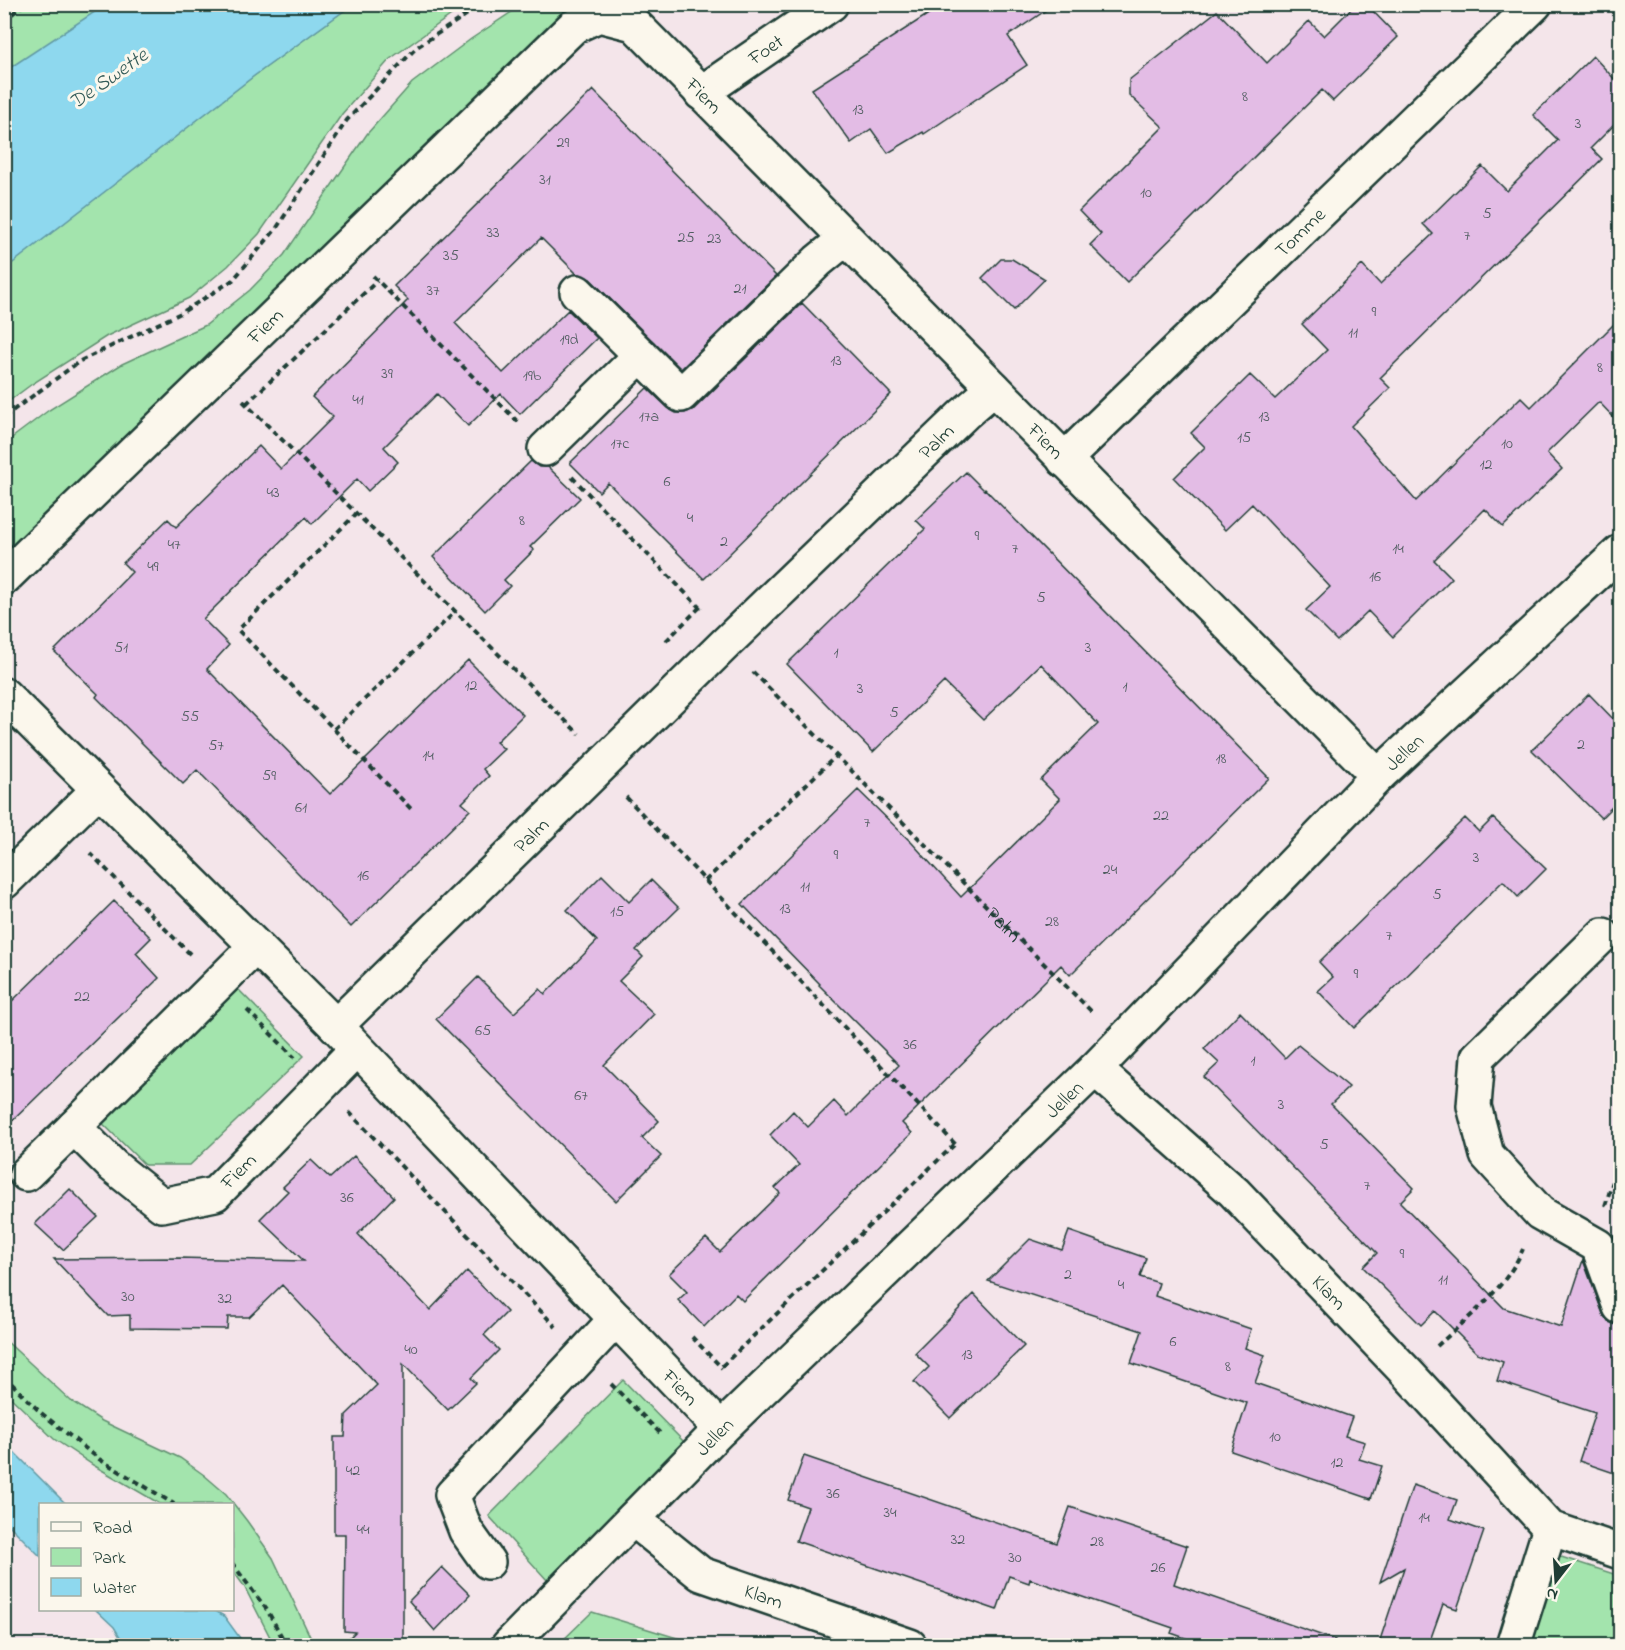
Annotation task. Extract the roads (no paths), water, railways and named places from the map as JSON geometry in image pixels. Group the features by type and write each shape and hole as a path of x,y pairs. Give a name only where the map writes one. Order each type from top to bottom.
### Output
{"street":[{"name":"Foet","path":"701,93 831,4"},
{"name":"Tomme","path":"1064,460 1535,4"},
{"name":"Fiem","path":"4,578 573,27 599,15 634,24 1378,776"},
{"path":"577,292 681,395 818,261 845,239"},
{"path":"544,449 641,355"},
{"name":"Palm","path":"346,1038 598,768 964,414 994,388"},
{"name":"Jellen","path":"508,1646 721,1429 1095,1069 1378,776 1618,559"},
{"name":"Fiem","path":"4,695 346,1038 721,1429"},
{"path":"4,882 98,790"},
{"path":"1603,935 1478,1057 1474,1106 1487,1155 1540,1213 1598,1246 1620,1307"},
{"path":"26,1174 255,946"},
{"name":"Fiem","path":"74,1127 113,1166 162,1204 215,1194 322,1085 346,1038"},
{"name":"Klam","path":"1095,1069 1234,1192 1408,1374 1550,1528 1620,1552"},
{"path":"488,1562 466,1531 452,1495 616,1319"},
{"name":"Klam","path":"633,1519 701,1574 910,1646"},
{"path":"1513,1646 1550,1528"}],"water":[{"name":"De Swette","path":"105,5 352,5 254,76 5,269 5,71"},
{"path":"4,1442 65,1503 39,1503 39,1555 5,1521"},
{"path":"97,1611 216,1611 224,1616 245,1645 125,1645 114,1627"}]}
